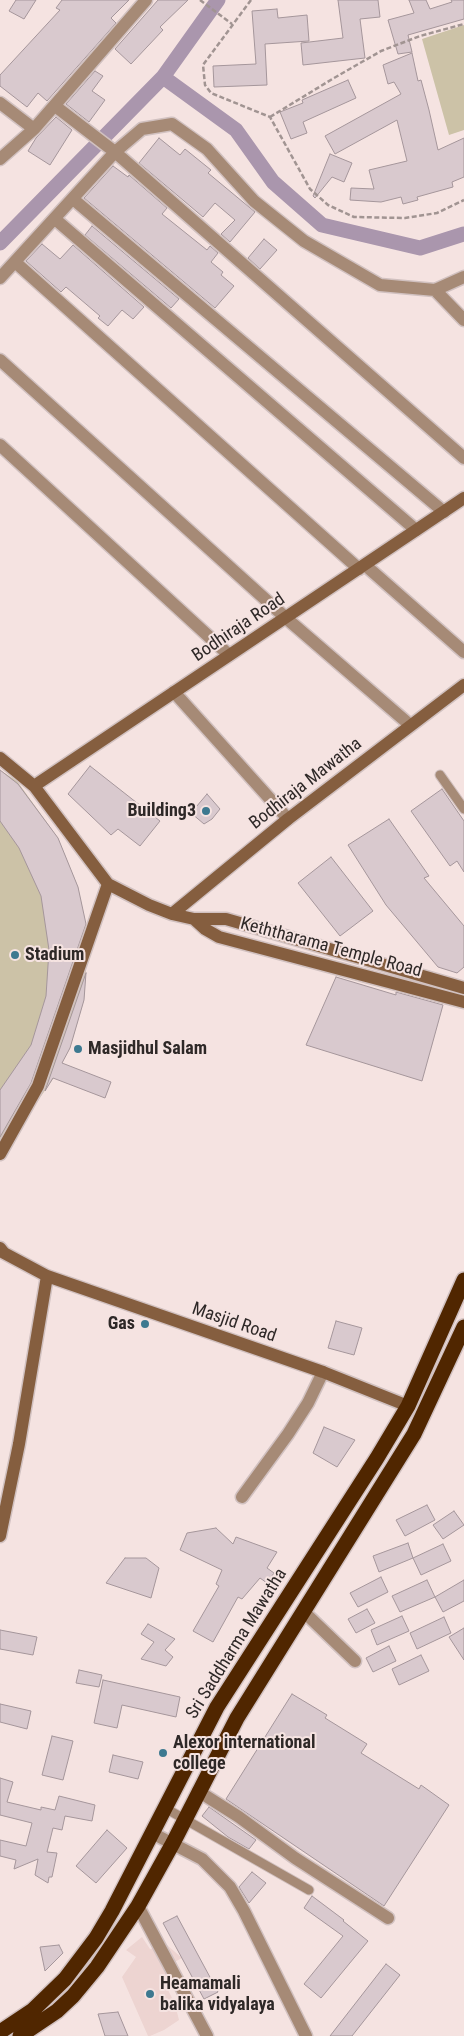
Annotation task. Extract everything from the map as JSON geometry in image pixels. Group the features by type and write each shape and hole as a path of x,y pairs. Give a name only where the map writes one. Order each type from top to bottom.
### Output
{"highway":[{"name":"Sri Saddharma Mawatha","path":"0,2032 20,2020 44,2000 64,1979 96,1938 129,1882 152,1833 222,1699 377,1458 408,1406 464,1280"},
{"path":"20,2036 57,2011 74,1996 97,1967 138,1906 237,1718 414,1434 464,1327"}],"street":[{"path":"0,159 55,106 146,0"},
{"path":"0,102 34,128"},
{"path":"55,106 115,152 464,458"},
{"path":"0,278 115,152 142,129 172,124 207,149 254,201 304,241 380,285 434,290 464,277"},
{"path":"74,199 444,512"},
{"path":"55,219 416,530"},
{"path":"15,262 362,567 464,652"},
{"path":"434,290 464,320"},
{"path":"0,360 286,618 410,725"},
{"path":"0,445 230,656"},
{"name":"Bodhiraja Road","path":"34,786 464,498"},
{"name":"Bodhiraja Mawatha","path":"172,914 288,819 464,685"},
{"path":"174,692 288,819"},
{"name":"Keththarama Temple Road","path":"0,758 34,786 108,884 172,914 194,919 226,919 303,942 440,989 464,1002"},
{"path":"0,1154 38,1086 108,884"},
{"name":"Keththarama Temple Road","path":"194,919 205,929 219,936 295,957 440,989 464,988"},
{"path":"295,957 303,942"},
{"name":"Masjid Road","path":"0,1248 4,1253 46,1276 323,1372 408,1406"},
{"path":"0,1536 18,1444 46,1276"},
{"path":"242,1497 298,1419 323,1372"},
{"path":"303,1610 355,1661"},
{"path":"198,1791 239,1817 295,1858 388,1918"},
{"path":"152,1833 202,1859 230,1887 244,1911 306,2036"},
{"path":"138,1906 207,2036"}],"lane":[{"path":"440,775 464,810"},
{"path":"165,1808 309,1890"}],"path":[{"path":"200,0 232,24"},
{"path":"251,0 203,65 205,85 211,93 270,117 310,189 328,206 354,217 405,218 438,213 464,200"},
{"path":"270,117 381,51 420,36 464,24"}],"shaded area":[{"path":"464,25 464,130 449,135 422,39"},
{"path":"0,770 17,781 58,838 78,887 88,937 84,1000 70,1048 53,1079 30,1112 0,1142"},
{"name":"Heamamali balika vidyalaya","path":"142,1937 150,1949 167,1945 182,1958 169,1965 165,1984 175,2004 179,2020 164,2030 150,2036 148,2036 122,1977 136,1957 126,1950"}],"building":[{"path":"16,0 36,0 24,19 9,11"},
{"path":"62,0 129,0 111,18 116,23 47,101 38,93 27,107 0,86 0,75 60,10 56,8"},
{"path":"158,0 188,0 160,27 163,30 131,64 115,49"},
{"path":"338,0 378,0 380,17 360,19 365,58 303,65 301,43 343,38"},
{"path":"409,0 426,0 430,9 452,2 451,0 464,0 464,19 408,35 412,52 398,54 388,20 414,13"},
{"path":"277,9 278,18 307,15 309,41 265,44 267,85 214,87 213,66 256,64 252,11"},
{"path":"412,53 418,81 421,80 438,150 464,138 464,177 452,182 453,187 417,197 418,200 403,204 401,197 381,202 350,200 351,188 374,189 369,170 407,161 397,120 335,154 325,136 401,94 394,82 388,84 383,65"},
{"path":"95,71 103,76 92,91 105,100 89,122 66,104"},
{"path":"348,80 356,98 303,122 307,133 291,139 280,112 303,103 302,100"},
{"path":"56,117 72,130 50,165 28,151 36,138"},
{"path":"159,138 180,155 185,149 211,170 208,173 255,212 230,242 221,234 235,220 215,203 203,217 139,163"},
{"path":"330,154 352,163 344,182 332,177 315,198 313,196"},
{"path":"113,166 128,177 129,175 167,208 162,214 207,250 210,246 218,253 211,262 223,272 221,275 234,286 215,308 84,198"},
{"path":"92,226 179,299 171,308 85,235"},
{"path":"264,239 277,250 260,269 248,258"},
{"path":"42,244 60,259 73,245 144,307 133,319 122,310 108,326 98,318 100,316 66,287 61,292 26,261"},
{"path":"90,766 160,821 140,846 118,829 111,835 68,794"},
{"path":"0,770 18,784 58,838 78,887 86,924 31,1083 0,1137 0,1090 31,1045 46,996 49,950 41,896 19,848 0,821"},
{"path":"442,789 464,821 464,872 457,861 450,866 411,811"},
{"name":"Building3","path":"207,794 220,809 212,819 204,824 191,813"},
{"path":"389,819 429,876 424,878 464,926 464,967 457,973 438,967 386,905 348,845"},
{"path":"331,857 373,911 340,936 298,883"},
{"path":"86,973 84,1000 70,1048 62,1063 111,1082 105,1098 53,1078 45,1091"},
{"path":"336,977 396,995 396,992 443,1005 422,1081 306,1045"},
{"path":"336,1321 362,1328 354,1355 328,1348"},
{"path":"324,1427 355,1440 337,1467 313,1453"},
{"path":"427,1505 435,1520 405,1536 396,1520"},
{"path":"454,1511 464,1525 443,1539 433,1525"},
{"path":"216,1528 233,1544 236,1537 277,1552 267,1568 274,1573 267,1583 260,1578 242,1599 238,1597 213,1642 193,1631 219,1586 216,1584 222,1570 180,1550 187,1533"},
{"path":"408,1543 413,1558 379,1572 373,1556"},
{"path":"443,1544 451,1561 421,1575 413,1558"},
{"path":"125,1558 146,1558 159,1568 151,1598 106,1583"},
{"path":"381,1577 388,1592 358,1607 350,1593"},
{"path":"427,1580 435,1597 400,1612 392,1596"},
{"path":"464,1580 464,1601 443,1612 435,1597"},
{"path":"367,1609 375,1623 356,1633 348,1619"},
{"path":"402,1616 409,1631 377,1645 371,1630"},
{"path":"444,1617 451,1633 417,1649 410,1633"},
{"path":"148,1624 175,1639 165,1650 173,1657 166,1666 141,1659 154,1642 141,1634"},
{"path":"464,1628 464,1660 449,1637"},
{"path":"0,1630 37,1637 33,1655 0,1649"},
{"path":"389,1646 396,1661 373,1672 366,1658"},
{"path":"421,1655 429,1671 399,1685 392,1669"},
{"path":"79,1670 102,1675 99,1687 76,1683"},
{"path":"103,1680 180,1697 176,1717 122,1705 117,1728 94,1723"},
{"path":"292,1694 327,1715 325,1718 367,1744 361,1753 419,1789 421,1785 449,1805 384,1906 226,1799"},
{"path":"0,1704 31,1711 27,1729 0,1722"},
{"path":"52,1736 73,1741 63,1780 42,1775"},
{"path":"113,1755 143,1762 138,1779 109,1772"},
{"path":"0,1778 13,1782 7,1802 41,1810 41,1807 55,1810 59,1796 95,1805 92,1821 65,1816 62,1830 53,1828 47,1852 57,1853 52,1877 49,1877 48,1883 35,1875 38,1859 14,1869 16,1860 0,1856 0,1840 26,1846 32,1823 0,1815"},
{"path":"209,1807 256,1840 249,1849 228,1837 202,1816"},
{"path":"107,1830 127,1848 96,1883 76,1866"},
{"path":"252,1872 266,1883 249,1903 239,1887"},
{"path":"312,1896 368,1941 321,1998 304,1984 343,1936 304,1908"},
{"path":"177,1916 218,1992 204,1999 163,1923"},
{"path":"59,1945 63,1953 45,1971 40,1947"},
{"path":"386,1964 400,1975 352,2036 330,2036"},
{"path":"118,2012 128,2036 105,2036 98,2014"}],"waterway":[{"path":"0,243 163,77 218,0"},
{"path":"163,77 236,130 273,182 322,225 420,248 464,234"}],"place":[{"name":"Building3","path":"206,811"},
{"name":"Stadium","path":"15,955"},
{"name":"Masjidhul Salam","path":"78,1049"},
{"name":"Gas","path":"145,1324"},
{"name":"Alexor international college","path":"163,1753"},
{"name":"Heamamali balika vidyalaya","path":"150,1994"}]}
